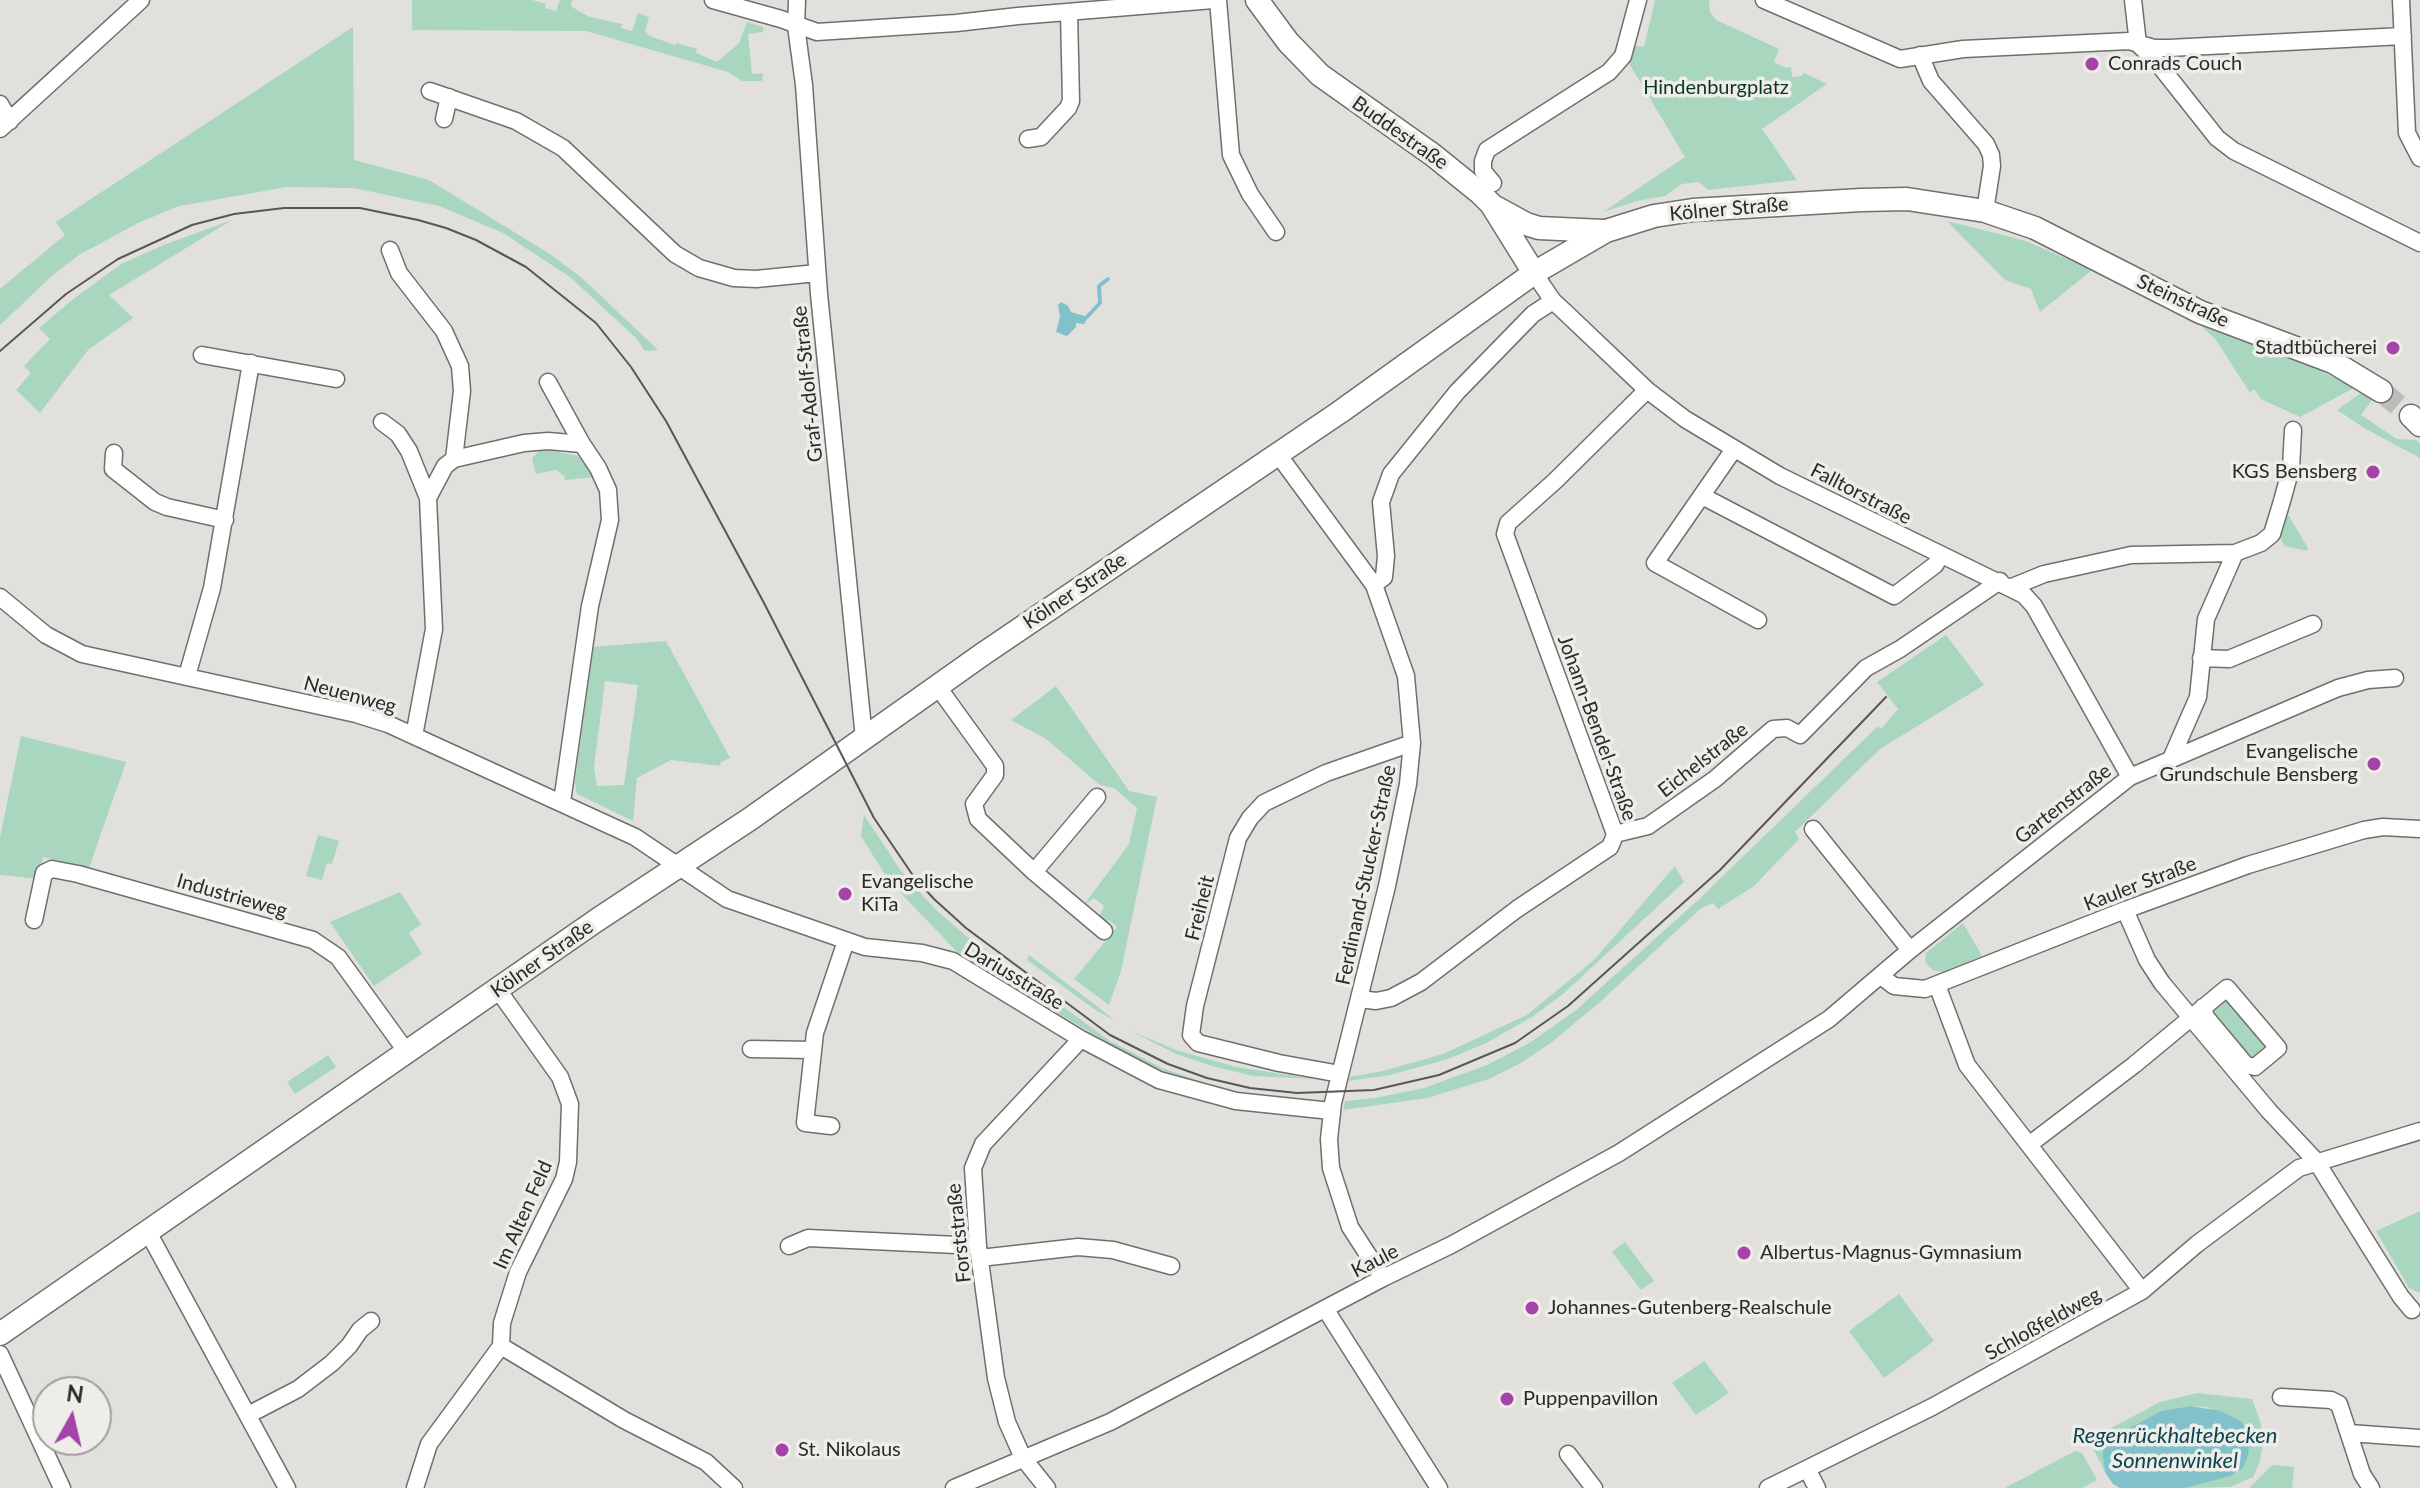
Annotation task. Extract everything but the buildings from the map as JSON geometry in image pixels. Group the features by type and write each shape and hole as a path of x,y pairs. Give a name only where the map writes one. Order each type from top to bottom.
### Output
{"main road":[{"name":"Buddestraße","path":"1257,0 1288,42 1320,75 1457,173 1492,194 1534,273"},
{"path":"1492,194 1526,224 1539,228 1606,231"},
{"name":"Kölner Straße","path":"0,1334 406,1051 1340,412 1534,273 1606,231 1654,216 1693,210 1861,200 1907,199 1985,211"},
{"name":"Steinstraße","path":"1985,211 2035,228 2200,312 2333,362 2381,391"}],"street":[{"path":"0,104 5,125 141,0"},
{"path":"713,0 817,32 1216,0 1231,155 1245,185 1276,232"},
{"name":"Graf-Adolf-Straße","path":"797,0 796,26 804,85 817,273 864,738"},
{"path":"1492,194 1483,171 1487,150 1609,72 1623,56 1638,0"},
{"path":"1764,0 1900,59 1963,49 2129,41 2169,48 2403,36"},
{"path":"2133,0 2138,44 2156,61 2217,138 2234,151 2420,243"},
{"path":"2401,0 2407,133 2420,158"},
{"path":"1028,139 1041,137 1071,101 1069,13"},
{"path":"1920,55 1931,81 1986,144 1991,155 1985,211"},
{"path":"430,91 516,121 563,148 675,254 699,268 745,279 817,273"},
{"path":"444,119 449,97"},
{"path":"390,250 399,273 444,331 460,366 462,391 454,459"},
{"name":"Falltorstraße","path":"1534,273 1553,301 1647,390 1685,419 1780,476 2006,584 2034,606 2130,777"},
{"path":"1374,585 1384,577 1386,556 1381,502 1391,474 1457,392 1533,314 1553,301"},
{"path":"202,355 336,379"},
{"path":"187,676 212,588 251,363"},
{"path":"548,382 608,490 610,520 590,606 562,802"},
{"name":"Johann-Bendel-Straße","path":"1360,999 1376,1001 1391,998 1421,982 1517,909 1610,847 1615,834 1505,534 1508,523 1647,390"},
{"path":"382,422 398,434 409,451 428,498 434,629 414,736"},
{"name":"Eichelstraße","path":"1615,834 1648,826 1715,779 1773,729 1780,726 1800,735 1866,668 2006,584 2131,555 2235,553 2261,543 2272,534 2291,468 2293,430"},
{"path":"428,498 445,466 454,459 524,443 548,441 582,444"},
{"path":"1734,449 1655,563 1758,620"},
{"path":"114,453 113,469 155,502 225,520"},
{"name":"Ferdinand-Stucker-Straße","path":"1277,453 1374,585 1406,676 1412,743 1401,822 1331,1111 1331,1168 1339,1198 1350,1227 1383,1278"},
{"path":"1702,496 1894,596 1935,565 1941,555"},
{"path":"2171,759 2198,697 2206,619 2235,553"},
{"name":"Neuenweg","path":"0,597 46,635 82,654 361,715 562,802 635,837 680,866"},
{"path":"2201,658 2229,659 2313,624"},
{"name":"Gartenstraße","path":"1798,1041 2130,777 2338,688 2368,680 2395,678"},
{"path":"938,687 995,766 995,775 975,802 978,819 1034,872 1104,931"},
{"name":"Freiheit","path":"1340,1074 1198,1043 1191,1035 1195,1006 1238,838 1250,818 1264,803 1326,773 1412,743"},
{"path":"1034,872 1080,825 1097,797"},
{"name":"Kauler Straße","path":"1881,976 1894,986 1925,989 2248,865 2343,835 2383,827 2420,829"},
{"path":"1813,829 1910,950"},
{"name":"Dariusstraße","path":"680,866 727,899 846,941 865,947 953,961 1081,1039 1159,1080 1236,1101 1331,1111"},
{"name":"Industrieweg","path":"34,920 44,873 52,869 313,940 338,957 406,1051"},
{"path":"2030,1144 2134,1065 2197,1012 2227,988 2278,1048 2255,1067 2246,1065 2206,1017 2197,1012 2162,983 2147,960 2125,910"},
{"path":"831,1126 805,1123 813,1050 821,1013 846,941"},
{"path":"1937,985 1967,1065 2142,1291"},
{"name":"Im Alten Feld","path":"498,990 560,1077 570,1104 566,1171 554,1202 518,1272 502,1323 501,1346"},
{"path":"2197,1012 2260,1100 2316,1161 2412,1310"},
{"name":"Forststraße","path":"1047,1488 1023,1458 1007,1422 996,1378 979,1252 974,1161 979,1150 1081,1039"},
{"name":"Kaule","path":"954,1488 1110,1422 1451,1245 1578,1176 1798,1041"},
{"path":"751,1049 813,1050"},
{"name":"Schloßfeldweg","path":"1768,1488 1946,1400 2142,1291 2197,1244 2299,1168 2420,1131"},
{"path":"148,1232 287,1488"},
{"path":"789,1246 808,1238 979,1252 1078,1247 1113,1250 1171,1266"},
{"path":"1326,1310 1434,1487"},
{"path":"248,1415 298,1389 332,1363 371,1321"},
{"path":"415,1488 429,1444 501,1346 624,1420 706,1462 734,1488"},
{"path":"0,1354 62,1488"},
{"path":"2281,1397 2335,1401 2341,1408 2362,1474 2371,1488"},
{"path":"2349,1433 2420,1438"},
{"path":"1568,1454 1594,1488"},
{"path":"1807,1469 1817,1488"}],"green space":[{"path":"412,0 532,0 556,11 560,0 572,0 571,6 590,17 622,24 621,28 632,31 638,13 649,17 645,31 650,36 697,49 696,53 717,62 739,43 747,22 763,27 763,32 748,34 752,74 763,73 762,81 742,81 728,72 586,31 412,30"},
{"name":"Hindenburgplatz","path":"1655,0 1709,0 1710,12 1716,20 1779,49 1774,62 1791,67 1792,77 1804,73 1827,84 1762,129 1797,180 1708,190 1699,182 1682,184 1665,196 1603,212 1685,157 1627,60 1631,45 1644,47"},
{"path":"353,27 354,160 429,180 550,254 582,278 658,350 645,351 636,338 570,277 503,233 439,206 354,188 287,187 179,206 138,223 79,255 0,325 0,289 65,235 56,222"},
{"path":"232,220 109,295 133,318 88,350 40,413 16,390 31,373 24,366 50,339 39,328 72,300 121,264"},
{"path":"1947,221 2026,241 2092,270 2040,312 2031,289 2005,280"},
{"path":"2196,321 2315,368 2354,388 2300,417 2261,399 2254,389 2250,393 2216,340"},
{"path":"2361,393 2372,400 2361,415 2397,439 2417,440 2420,458 2337,410"},
{"path":"545,449 577,456 595,477 565,480 556,470 536,474 532,458"},
{"path":"2284,514 2289,516 2307,551 2284,546 2280,537"},
{"path":"1946,635 1984,685 1880,749 1795,832 1799,839 1754,886 1718,909 1713,903 1700,909 1600,1002 1521,1063 1489,1079 1427,1098 1343,1110 1345,1101 1424,1088 1487,1065 1531,1042 1576,1010 1697,901 1878,726 1881,729 1898,709 1877,682"},
{"path":"666,641 730,758 720,763 721,766 671,760 637,778 633,821 577,794 575,782 593,647","holes":["605,681 638,685 624,785 597,786 594,767"]},
{"path":"1056,686 1129,791 1157,797 1121,971 1109,1005 1074,979 1117,927 1109,920 1104,924 1100,915 1104,906 1094,898 1084,905 1129,844 1137,808 1114,788 1100,785 1046,739 1011,720"},
{"path":"21,736 126,762 89,868 43,857 39,879 0,875 0,837"},
{"path":"864,815 901,871 935,909 965,935 1110,1041 1162,1068 1220,1088 1177,1077 1134,1058 962,957 892,884 861,836"},
{"path":"318,835 339,841 332,864 327,863 322,880 306,876"},
{"path":"1675,866 1684,882 1563,994 1532,1017 1486,1043 1448,1059 1390,1075 1349,1081 1350,1077 1443,1054 1527,1015 1594,960"},
{"path":"400,892 421,924 409,933 422,954 374,986 330,922"},
{"path":"1963,923 1982,956 1942,972 1932,970 1925,961 1926,953"},
{"path":"1029,955 1097,1006 1115,1021 1027,960"},
{"path":"2225,993 2272,1046 2255,1065 2208,1016"},
{"path":"1131,1031 1176,1050 1236,1067 1314,1079 1253,1076 1212,1066 1176,1054"},
{"path":"328,1055 336,1067 295,1094 287,1082"},
{"path":"2420,1211 2420,1293 2409,1288 2376,1231"},
{"path":"1625,1242 1654,1281 1641,1290 1612,1252"},
{"path":"1899,1294 1934,1341 1884,1378 1849,1331"},
{"path":"1704,1361 1729,1393 1696,1415 1672,1383"},
{"path":"2197,1393 2252,1399 2261,1424 2263,1443 2253,1477 2230,1487 2185,1488 2238,1472 2242,1422 2206,1407 2190,1406 2161,1411 2111,1438 2103,1458 2105,1472 2094,1450 2100,1434 2160,1402"},
{"path":"2075,1451 2082,1453 2097,1480 2082,1488 2005,1488"},
{"path":"2272,1465 2294,1467 2292,1488 2249,1488"}],"water":[{"path":"1061,302 1071,312 1088,317 1084,324 1076,323 1067,336 1056,332 1060,317 1058,305"},
{"name":"Regenrückhaltebecken Sonnenwinkel","path":"2190,1406 2221,1411 2242,1422 2250,1437 2243,1468 2230,1476 2185,1488 2120,1488 2113,1484 2105,1472 2103,1458 2103,1449 2111,1438 2161,1411"}],"waterway":[{"path":"1087,317 1100,303 1099,286 1108,279"}],"tunnel":[{"path":"2381,391 2411,416"}],"tram line":[{"path":"0,351 66,294 118,259 192,225 234,214 284,208 360,208 446,228 526,267 596,323 631,367 666,421 874,818 914,877 966,928 1110,1035 1168,1064 1207,1078 1250,1088 1297,1093 1374,1090 1439,1075 1515,1043 1568,1006 1720,870 1886,697"}],"place":[{"name":"Conrads Couch","path":"2092,64"},
{"name":"Stadtbücherei","path":"2393,348"},
{"name":"KGS Bensberg","path":"2373,472"},
{"name":"Evangelische Grundschule Bensberg","path":"2374,764"},
{"name":"Evangelische KiTa","path":"845,894"},
{"name":"Albertus-Magnus-Gymnasium","path":"1744,1253"},
{"name":"Johannes-Gutenberg-Realschule","path":"1532,1308"},
{"name":"Puppenpavillon","path":"1507,1399"},
{"name":"St. Nikolaus","path":"782,1450"}]}
